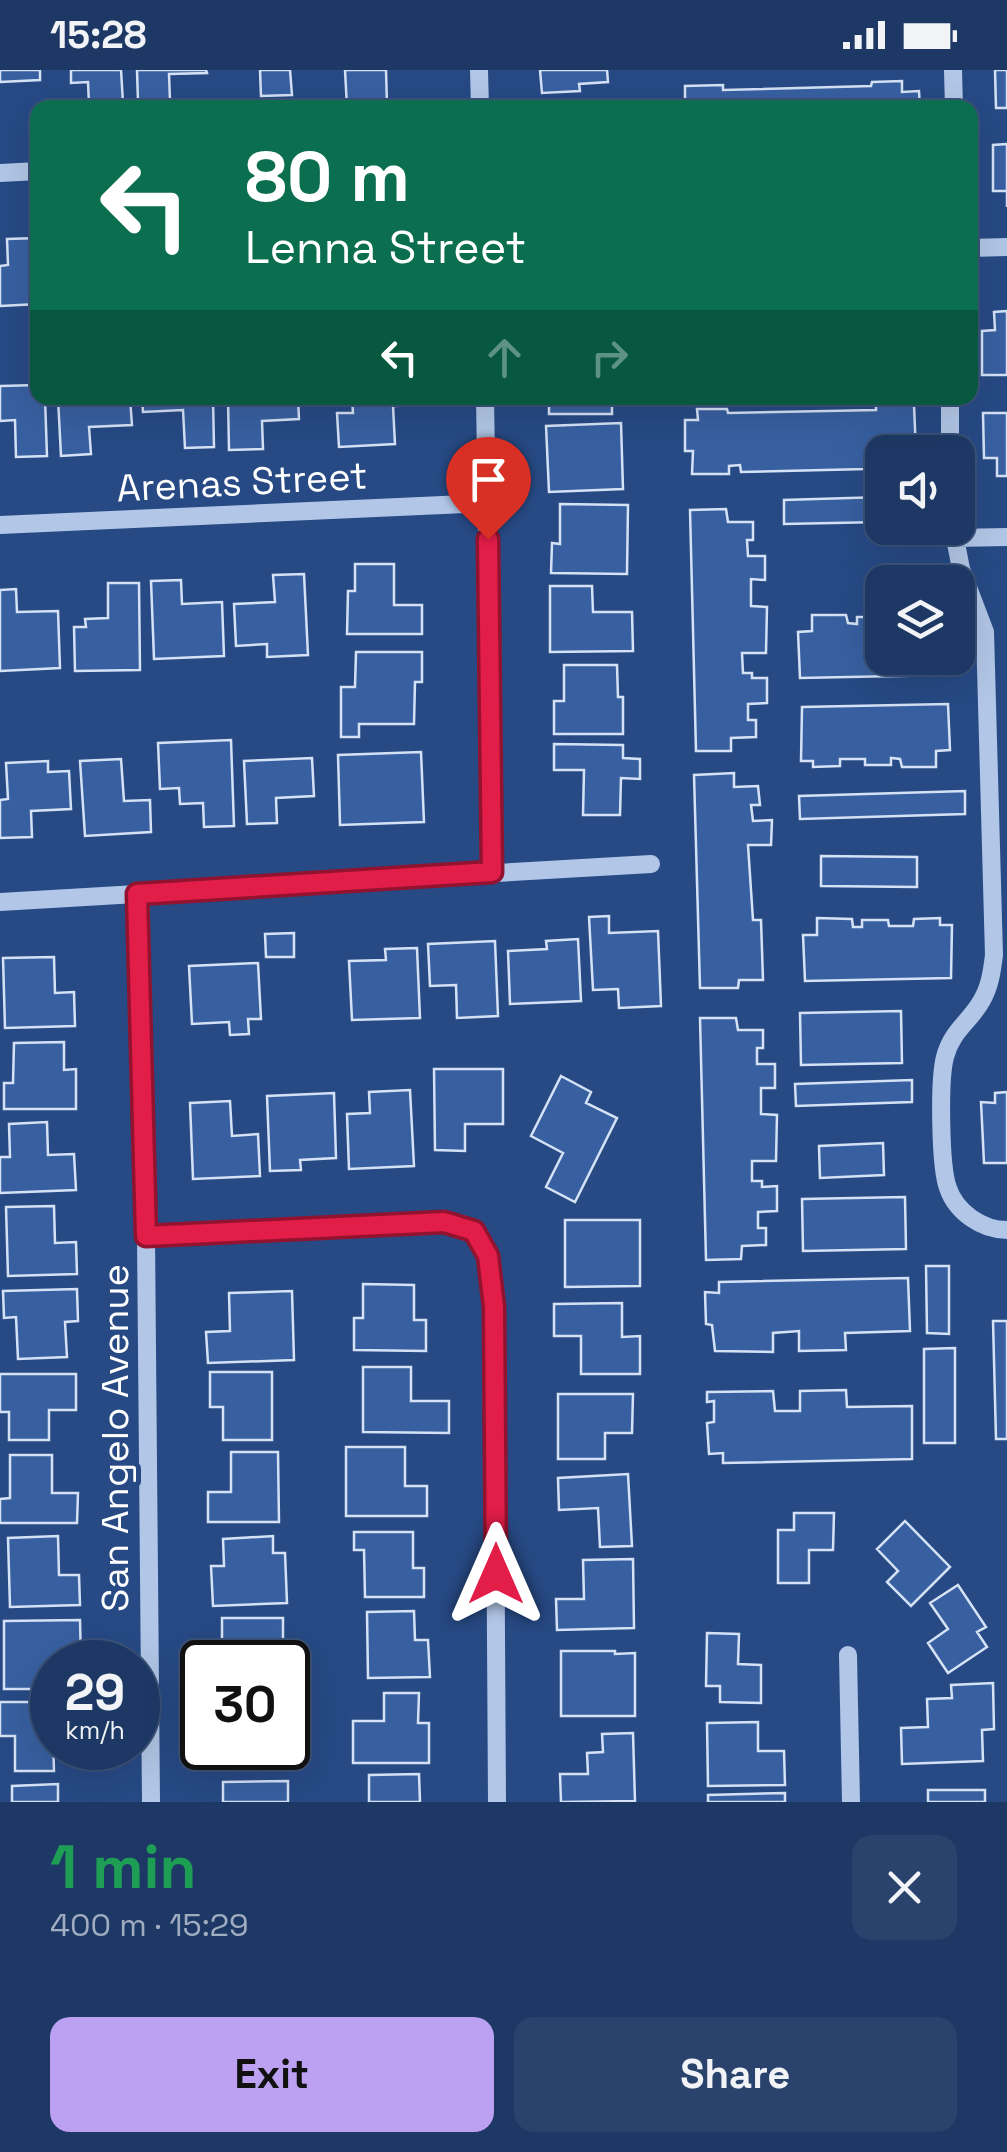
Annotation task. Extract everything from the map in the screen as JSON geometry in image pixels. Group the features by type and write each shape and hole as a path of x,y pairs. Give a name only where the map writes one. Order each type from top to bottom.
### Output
{"street":[{"path":"479,70 480,100"},
{"path":"954,70 954,100"},
{"path":"0,173 30,171"},
{"path":"978,248 1007,247"},
{"path":"485,405 492,872"},
{"path":"950,405 950,435"},
{"name":"Arenas Street","path":"0,525 487,503"},
{"path":"975,535 1007,537"},
{"path":"956,545 961,570 985,632 994,955 984,998 954,1032 945,1055 941,1080 944,1161 948,1188 962,1211 979,1224 1007,1230"},
{"path":"0,902 651,864"},
{"name":"San Angelo Avenue","path":"137,894 146,1236 150,1802"},
{"path":"146,1236 444,1222 474,1231 488,1256 494,1307 498,1802"},
{"path":"848,1655 850,1802"}],"building":[{"path":"0,70 40,70 40,80 0,82"},
{"path":"71,70 121,70 123,100 89,100 88,82 71,83"},
{"path":"137,70 206,70 207,73 169,74 170,100 138,100"},
{"path":"260,70 290,70 292,95 261,96"},
{"path":"345,70 386,70 387,100 347,100"},
{"path":"540,70 607,70 608,82 579,84 580,91 542,93"},
{"path":"995,70 1007,70 1007,108 996,108"},
{"path":"902,81 902,92 919,91 920,100 685,100 685,86 723,85 723,90 871,86 872,82"},
{"path":"1007,144 1007,191 993,191 993,145"},
{"path":"30,238 30,304 0,306 0,266 8,265 7,239"},
{"path":"1007,311 1007,375 982,375 982,331 995,330 994,312"},
{"path":"30,385 30,405 45,405 47,456 16,457 15,420 0,421 0,386"},
{"path":"58,405 131,405 132,425 89,427 91,454 61,456"},
{"path":"142,405 213,405 214,447 185,448 183,410 143,412"},
{"path":"228,405 298,405 299,419 262,421 263,449 229,450"},
{"path":"352,405 419,405 393,406 395,444 339,447 337,413 353,413"},
{"path":"549,405 612,405 612,414 549,414"},
{"path":"876,405 914,405 915,435 865,435 865,469 741,472 740,465 729,466 729,474 692,474 693,451 685,451 685,420 698,420 697,409 727,409 728,413 876,410"},
{"path":"983,413 1007,413 1007,476 997,476 997,458 984,458"},
{"path":"621,423 623,489 549,492 546,426"},
{"path":"865,498 865,522 784,524 784,500"},
{"path":"560,504 628,505 627,574 551,573 552,543 560,544"},
{"path":"726,509 728,522 753,522 753,540 747,540 748,556 765,556 765,580 751,579 751,606 767,607 766,653 742,653 743,673 752,673 752,678 767,678 767,703 748,704 748,720 756,720 756,737 731,738 731,751 696,751 690,510"},
{"path":"355,564 394,564 394,605 422,605 422,634 347,634 348,591 355,591"},
{"path":"304,574 308,655 267,657 267,644 236,646 234,604 275,602 273,575"},
{"path":"181,580 182,604 222,602 224,656 154,659 151,581"},
{"path":"108,583 139,583 140,670 75,671 74,627 86,627 85,619 108,618"},
{"path":"550,586 592,586 593,612 632,612 633,651 550,652"},
{"path":"16,589 17,612 58,611 60,668 0,671 0,590"},
{"path":"812,615 846,615 848,623 857,624 857,617 865,617 865,675 946,675 800,678 798,632 812,631"},
{"path":"356,652 422,652 422,682 415,682 414,724 359,724 359,737 341,737 341,687 355,687"},
{"path":"564,665 617,665 618,697 623,697 623,734 554,734 554,701 564,701"},
{"path":"948,704 950,750 936,751 936,767 902,767 900,759 891,758 891,765 865,765 865,759 840,759 840,766 813,767 813,761 801,761 802,707"},
{"path":"231,740 234,826 204,827 203,803 180,804 179,788 160,789 158,743"},
{"path":"554,744 623,745 623,758 640,759 640,779 621,778 620,815 583,815 584,770 554,770"},
{"path":"421,752 424,822 340,825 338,755"},
{"path":"312,758 314,796 276,798 277,823 247,824 244,761"},
{"path":"121,759 124,801 150,800 151,832 85,836 80,761"},
{"path":"48,761 48,772 69,771 71,809 31,811 32,837 0,838 0,800 8,799 6,763"},
{"path":"734,773 734,787 758,786 760,805 751,805 753,821 772,820 771,845 748,845 753,920 761,920 763,980 739,980 738,988 700,988 694,775"},
{"path":"965,791 965,814 800,819 799,796"},
{"path":"821,856 917,857 917,887 821,886"},
{"path":"609,916 609,933 658,931 661,1006 619,1008 618,989 593,990 589,917"},
{"path":"817,918 852,919 853,927 862,927 862,920 888,920 889,926 913,926 914,919 940,918 940,925 952,925 951,978 805,981 803,935 817,935"},
{"path":"294,933 294,957 266,957 265,934"},
{"path":"578,939 581,1001 510,1004 508,951 547,949 546,941"},
{"path":"495,941 498,1016 457,1018 456,985 430,986 428,944"},
{"path":"417,948 420,1018 352,1020 349,961 386,960 385,949"},
{"path":"54,957 55,993 74,992 75,1026 5,1028 3,958"},
{"path":"258,963 261,1019 248,1019 249,1034 230,1035 229,1022 192,1024 189,966"},
{"path":"901,1011 902,1063 801,1065 800,1013"},
{"path":"700,1018 736,1018 738,1030 763,1030 763,1048 757,1048 757,1064 775,1064 775,1088 761,1088 761,1114 777,1115 776,1161 752,1161 752,1181 762,1181 762,1187 777,1186 777,1211 758,1212 758,1228 766,1228 766,1245 742,1246 741,1259 706,1260"},
{"path":"64,1042 64,1070 76,1069 76,1109 4,1109 4,1083 13,1083 14,1043"},
{"path":"434,1069 503,1069 503,1124 465,1124 465,1151 435,1150"},
{"path":"561,1076 591,1092 586,1103 617,1118 575,1202 546,1187 563,1153 531,1136"},
{"path":"912,1080 912,1102 796,1106 795,1084"},
{"path":"410,1090 414,1166 349,1169 347,1114 370,1113 369,1092"},
{"path":"1007,1092 1007,1163 984,1163 981,1102 995,1103 995,1093"},
{"path":"334,1093 336,1158 300,1160 301,1170 270,1171 267,1096"},
{"path":"230,1101 232,1136 258,1134 260,1176 193,1179 190,1103"},
{"path":"47,1122 48,1155 74,1154 76,1190 0,1193 0,1157 10,1157 9,1124"},
{"path":"883,1143 884,1175 820,1178 819,1146"},
{"path":"905,1197 906,1249 803,1251 802,1199"},
{"path":"54,1206 55,1243 76,1242 77,1274 8,1276 6,1207"},
{"path":"565,1220 640,1220 640,1286 565,1287"},
{"path":"926,1266 949,1266 949,1334 927,1333"},
{"path":"908,1278 910,1331 845,1333 846,1350 799,1351 799,1331 773,1333 773,1352 715,1351 712,1325 706,1324 705,1292 719,1293 719,1282"},
{"path":"363,1284 414,1285 414,1320 426,1320 426,1351 354,1350 354,1318 363,1318"},
{"path":"77,1289 78,1321 65,1322 67,1357 18,1359 16,1317 4,1318 3,1291"},
{"path":"292,1291 294,1360 208,1363 206,1332 230,1331 229,1293"},
{"path":"622,1303 622,1337 640,1336 640,1374 581,1374 581,1336 554,1336 554,1304"},
{"path":"993,1321 1007,1321 1007,1439 996,1439"},
{"path":"955,1348 955,1443 924,1443 924,1349"},
{"path":"363,1367 411,1367 411,1401 449,1401 449,1433 363,1432"},
{"path":"210,1372 272,1372 272,1440 223,1440 223,1407 210,1407"},
{"path":"0,1374 76,1374 76,1410 49,1410 49,1440 9,1440 9,1412 0,1412"},
{"path":"846,1390 847,1407 912,1406 912,1459 723,1463 723,1453 709,1454 707,1423 714,1422 714,1401 707,1402 707,1392 773,1391 775,1411 800,1411 800,1391"},
{"path":"558,1394 633,1394 632,1433 605,1433 605,1459 558,1459"},
{"path":"346,1447 405,1447 405,1486 427,1486 427,1516 346,1516"},
{"path":"231,1452 278,1452 279,1522 208,1522 208,1492 231,1492"},
{"path":"10,1455 52,1455 52,1493 78,1493 77,1523 0,1523 0,1499 10,1498"},
{"path":"628,1474 632,1546 600,1547 598,1508 559,1510 558,1478"},
{"path":"794,1513 834,1513 833,1550 809,1550 809,1583 778,1583 778,1530 794,1530"},
{"path":"905,1521 950,1567 911,1606 887,1582 898,1571 877,1549"},
{"path":"354,1532 413,1532 413,1568 424,1568 424,1597 365,1597 364,1550 354,1550"},
{"path":"58,1536 59,1575 79,1575 80,1605 10,1607 8,1538"},
{"path":"273,1536 273,1553 285,1553 287,1603 213,1606 211,1566 224,1566 223,1539"},
{"path":"633,1559 634,1628 557,1630 556,1599 584,1599 583,1560"},
{"path":"958,1585 986,1627 977,1632 987,1647 948,1673 928,1643 948,1629 930,1603"},
{"path":"414,1611 415,1640 428,1640 430,1677 368,1678 367,1612"},
{"path":"222,1618 283,1618 283,1640 222,1640"},
{"path":"80,1620 80,1640 30,1640 30,1689 4,1689 4,1621"},
{"path":"707,1633 739,1634 738,1664 761,1665 761,1703 720,1702 720,1686 706,1686"},
{"path":"561,1651 635,1653 635,1716 561,1716"},
{"path":"993,1683 994,1729 982,1730 983,1761 902,1764 901,1728 928,1727 927,1699 952,1698 951,1685"},
{"path":"384,1693 419,1693 418,1723 429,1723 429,1763 353,1763 353,1721 384,1721"},
{"path":"0,1702 30,1702 30,1770 54,1771 15,1771 15,1736 0,1736"},
{"path":"758,1722 758,1751 784,1751 785,1785 708,1786 707,1723"},
{"path":"633,1733 635,1801 561,1802 560,1774 588,1774 587,1753 603,1752 602,1734"},
{"path":"419,1774 420,1802 369,1802 369,1775"},
{"path":"288,1781 288,1802 223,1802 223,1782"},
{"path":"58,1784 58,1802 12,1802 12,1786"},
{"path":"928,1790 985,1790 985,1802 928,1802"},
{"path":"785,1793 785,1802 708,1802 708,1795"}],"route":[{"path":"488,539 492,872 137,894 146,1236 444,1222 474,1231 488,1256 494,1307 496,1574"}]}
